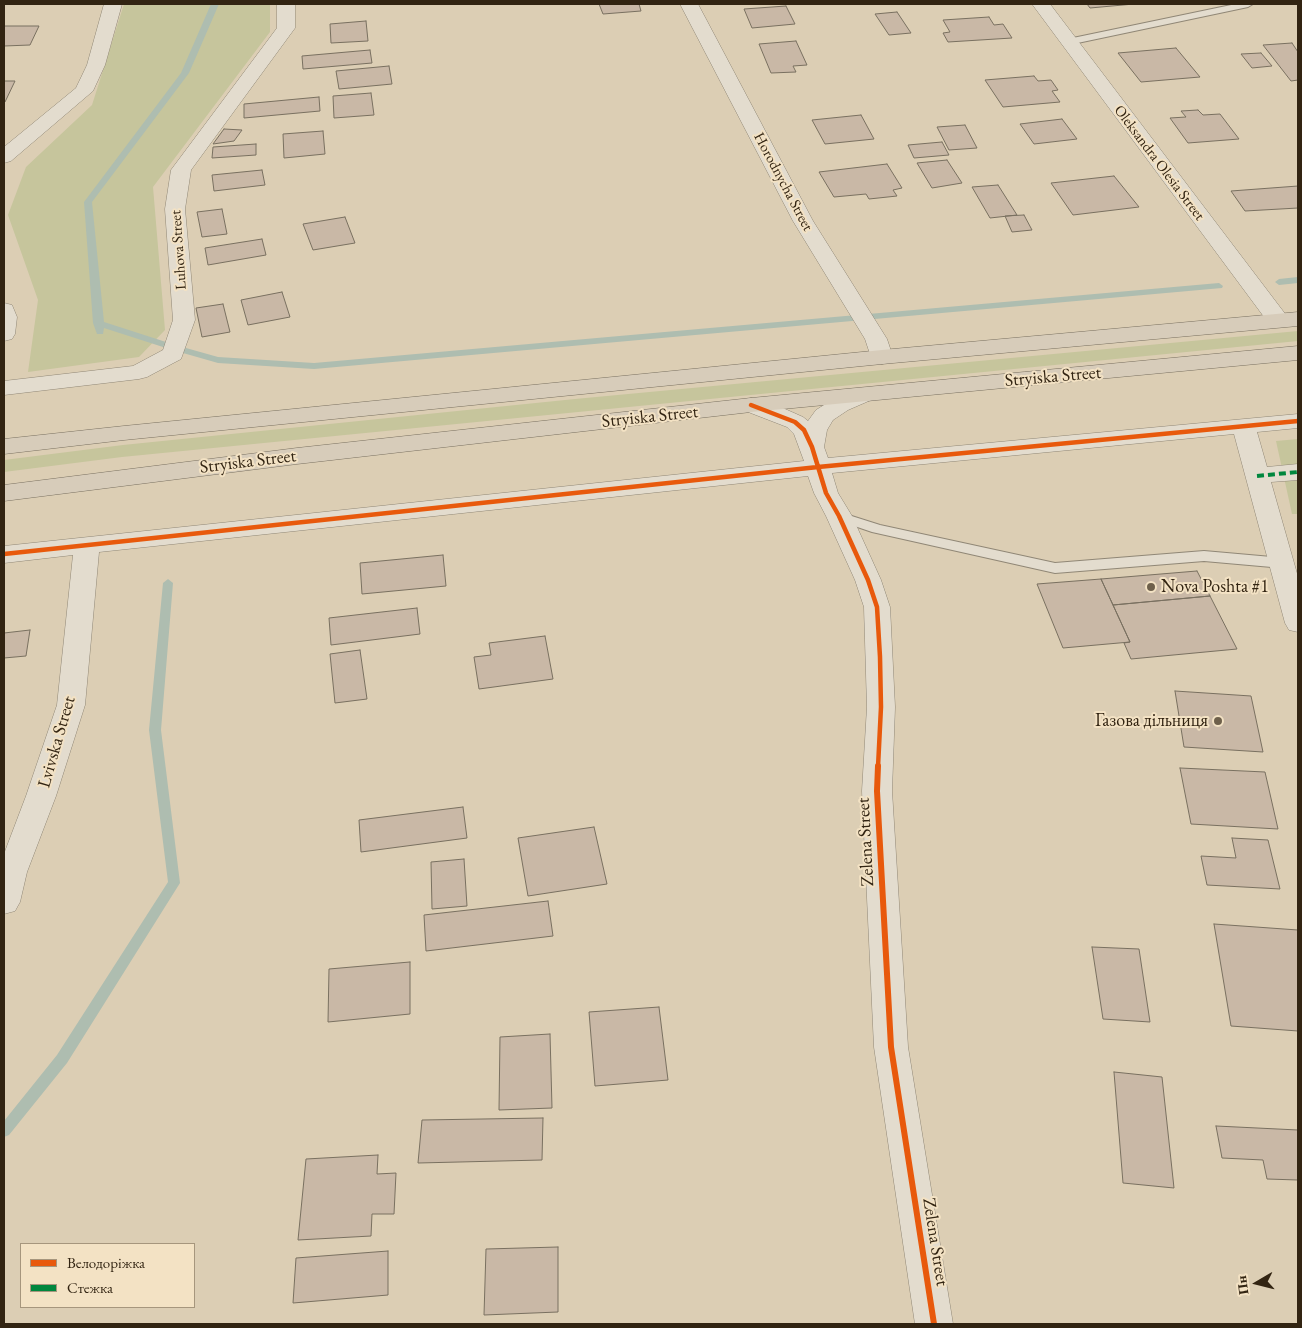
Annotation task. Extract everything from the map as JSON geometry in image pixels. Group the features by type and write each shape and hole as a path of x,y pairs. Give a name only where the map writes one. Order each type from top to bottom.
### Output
{"highway":[{"name":"Stryiska Street","path":"4,447 124,433 882,357 1288,320"},
{"name":"Stryiska Street","path":"4,493 287,457 751,405 1298,353"}],"street":[{"path":"4,157 84,90 96,65 112,4"},
{"name":"Luhova Street","path":"4,388 139,372 173,354 184,320 175,208 181,170 286,28 286,4"},
{"name":"Horodnycha Street","path":"689,4 803,221 865,320 876,339 882,357"},
{"name":"Oleksandra Olesia Street","path":"1042,4 1068,42 1288,320"},
{"path":"4,310 6,317 4,334"},
{"path":"815,457 815,430 824,415 840,405 863,395"},
{"name":"Zelena Street","path":"751,405 794,422 804,430 826,493 839,516 868,580 877,607 881,707 877,791 891,1047 934,1324"},
{"path":"4,554 87,546 815,457 1298,421"},
{"path":"1243,426 1298,619"},
{"path":"1257,476 1298,472"},
{"name":"Lvivska Street","path":"4,902 12,872 41,796 71,705 87,546"}],"lane":[{"path":"1068,42 1248,4"},
{"path":"839,516 933,542 1054,568 1204,556 1283,564"}],"green space":[{"path":"124,4 270,4 270,32 153,187 165,330 139,357 28,372 38,300 8,215 26,167 92,105"},
{"path":"1298,331 1298,341 122,457 4,472 4,460 123,445 575,399"},
{"path":"1298,439 1298,514 1292,514 1276,441"}],"building":[{"path":"599,4 639,4 641,11 603,14"},
{"path":"1087,4 1134,4 1090,8"},
{"path":"786,6 795,24 752,28 744,9"},
{"path":"897,12 911,33 889,35 875,14"},
{"path":"989,17 994,25 1003,24 1012,38 948,42 943,33 950,32 943,20"},
{"path":"366,21 368,41 331,43 330,24"},
{"path":"4,26 39,26 30,45 4,46"},
{"path":"796,41 807,65 793,66 796,72 771,73 759,44"},
{"path":"1292,43 1298,52 1298,80 1291,81 1263,45"},
{"path":"1176,48 1200,77 1141,82 1118,53"},
{"path":"370,50 372,63 303,69 302,56"},
{"path":"1261,53 1272,66 1252,68 1241,54"},
{"path":"389,66 392,84 339,89 336,71"},
{"path":"1034,76 1038,81 1051,80 1058,90 1052,91 1060,102 1003,107 985,80"},
{"path":"4,81 15,81 5,102 4,102"},
{"path":"371,93 374,115 334,118 333,96"},
{"path":"319,97 320,111 244,118 244,104"},
{"path":"1198,110 1203,115 1220,114 1239,139 1188,143 1170,118 1186,117 1181,111"},
{"path":"861,115 874,139 825,144 812,120"},
{"path":"1062,119 1077,139 1034,144 1020,124"},
{"path":"965,125 977,148 949,150 937,127"},
{"path":"224,129 242,130 234,141 213,144"},
{"path":"323,131 325,154 284,158 283,134"},
{"path":"942,142 949,155 914,158 908,145"},
{"path":"256,144 256,155 212,158 213,147"},
{"path":"947,160 962,183 932,188 917,163"},
{"path":"887,164 902,188 893,190 897,196 869,199 866,194 834,197 819,172"},
{"path":"262,170 265,185 214,191 212,175"},
{"path":"1114,176 1139,207 1073,215 1051,183"},
{"path":"998,185 1017,215 990,218 972,187"},
{"path":"1298,186 1298,208 1245,211 1231,191"},
{"path":"222,209 227,234 202,237 197,212"},
{"path":"1024,215 1032,230 1012,232 1005,216"},
{"path":"345,217 355,243 313,250 303,224"},
{"path":"262,239 266,255 208,265 205,248"},
{"path":"282,292 290,317 248,325 241,300"},
{"path":"223,304 230,332 202,337 196,308"},
{"path":"443,555 446,586 362,594 360,563"},
{"path":"1197,571 1210,596 1113,605 1101,579"},
{"path":"1101,579 1130,642 1063,648 1037,584"},
{"path":"1210,596 1237,649 1131,659 1124,643 1130,642 1113,605"},
{"path":"417,608 420,634 331,645 329,618"},
{"path":"30,630 26,656 4,658 4,633"},
{"path":"545,636 553,679 479,689 474,657 491,655 489,643"},
{"path":"360,650 367,699 335,703 330,654"},
{"name":"Газова дільниця","path":"1175,691 1251,696 1263,752 1184,747"},
{"path":"1180,768 1265,772 1278,829 1191,824"},
{"path":"463,807 467,838 361,852 359,820"},
{"path":"594,827 607,884 528,896 518,838"},
{"path":"1232,838 1268,840 1280,889 1207,885 1201,856 1236,858"},
{"path":"464,859 467,906 432,909 431,862"},
{"path":"548,901 553,936 426,951 424,915"},
{"path":"1214,924 1298,930 1298,1031 1231,1026"},
{"path":"1092,947 1139,949 1150,1022 1103,1019"},
{"path":"410,962 410,1014 328,1022 329,969"},
{"path":"659,1007 668,1080 595,1086 589,1012"},
{"path":"550,1034 552,1108 499,1110 500,1037"},
{"path":"1114,1072 1162,1077 1174,1188 1123,1183"},
{"path":"543,1118 542,1160 418,1163 422,1120"},
{"path":"1216,1126 1298,1130 1298,1180 1267,1179 1263,1160 1222,1158"},
{"path":"378,1155 377,1174 396,1173 394,1214 372,1214 371,1236 298,1240 306,1159"},
{"path":"558,1247 558,1312 484,1315 486,1249"},
{"path":"388,1251 388,1295 293,1303 296,1258"}],"waterway":[{"path":"99,323 88,202 185,73 215,4"},
{"path":"1279,282 1298,280"},
{"path":"186,351 218,360 314,366 1219,286"},
{"path":"99,323 166,345"},
{"path":"99,323 100,332"},
{"path":"4,1131 62,1059 174,883 155,730 168,583"}],"marked path":[{"path":"1257,476 1298,472"}],"cycle path":[{"path":"751,405 795,422 804,430 812,447 826,493 839,516 868,580 877,607 881,707 877,791 891,1047 934,1324"},
{"path":"4,554 818,467 1298,421"}],"place":[{"name":"Nova Poshta #1","path":"1151,587"},
{"name":"Газова дільниця","path":"1218,721"}]}
